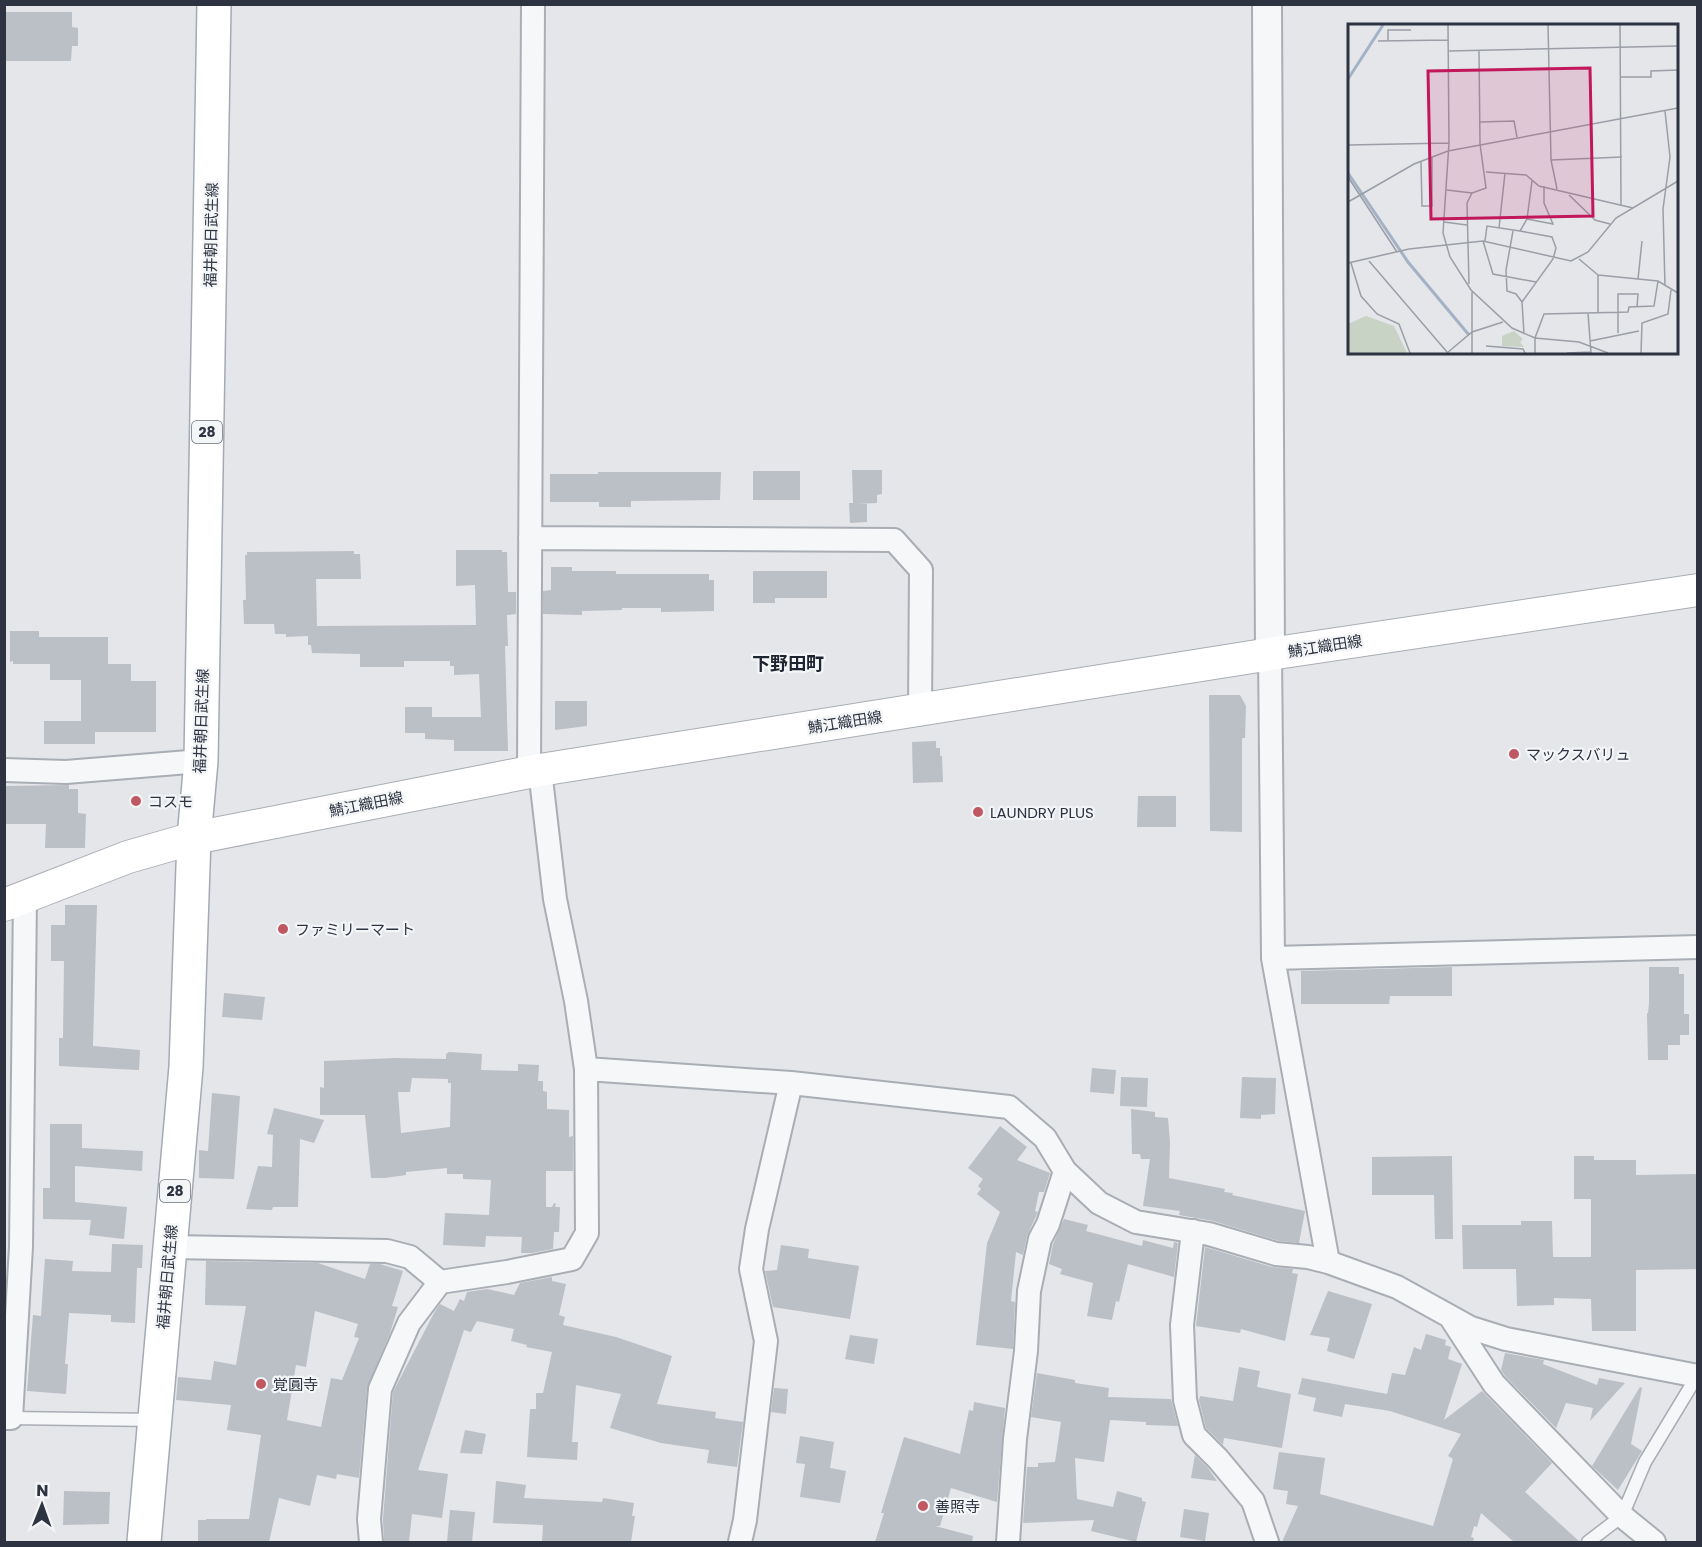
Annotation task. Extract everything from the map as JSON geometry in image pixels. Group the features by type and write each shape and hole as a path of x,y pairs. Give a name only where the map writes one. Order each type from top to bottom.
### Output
{"main road":[{"name":"福井朝日武生線","path":"144,1542 186,1067 194,838 201,761 214,4"},
{"name":"鯖江織田線","path":"15,901 128,857 194,838 540,770 1269,654 1698,590"}],"street":[{"path":"371,1542 369,1520 380,1389 409,1323 440,1282 572,1259 587,1233 586,1069 576,1001 555,899 540,770 529,769 533,4"},
{"path":"1267,4 1269,654 1273,958 1328,1262"},
{"path":"530,538 894,540 921,570 920,710"},
{"path":"4,770 66,772 201,761"},
{"path":"8,1418 13,1247 15,901"},
{"path":"1273,958 1698,947"},
{"path":"586,1069 791,1083 1009,1107 1045,1138 1065,1171 1099,1203 1136,1222 1209,1234 1276,1254 1308,1257 1328,1262 1397,1287 1472,1328 1506,1339 1697,1376"},
{"path":"740,1542 748,1497 766,1341 751,1269 757,1229 791,1083"},
{"path":"1008,1542 1015,1439 1026,1351 1029,1291 1040,1239 1048,1224 1065,1171"},
{"path":"1193,1231 1182,1325 1185,1400 1194,1435 1218,1459 1253,1501 1268,1542"},
{"path":"170,1247 387,1251 410,1257 440,1282"},
{"path":"1449,1314 1494,1384 1622,1516 1654,1542"}],"lane":[{"path":"1588,1542 1622,1516 1645,1462 1697,1376"},
{"path":"8,1418 154,1420"}],"building":[{"path":"4,12 72,12 72,27 78,28 78,46 72,46 71,61 4,61"},
{"path":"852,470 882,470 882,494 877,495 877,503 857,504 867,504 867,522 850,523 849,503 853,503"},
{"path":"753,471 800,471 800,500 753,500"},
{"path":"598,472 721,472 720,500 631,501 631,507 599,507 599,502 550,502 550,474 598,474"},
{"path":"456,550 502,550 502,552 507,552 508,592 516,592 516,614 507,615 508,646 505,646 508,751 454,751 454,740 425,739 425,733 405,733 405,707 432,707 432,717 481,717 479,674 454,675 454,666 450,666 450,661 404,661 404,667 360,667 360,654 312,653 311,645 308,645 308,636 286,637 286,634 275,634 274,624 244,624 243,600 246,600 245,555 247,552 354,551 354,554 360,554 361,579 316,579 317,626 476,625 475,585 456,586"},
{"path":"551,567 572,567 572,571 616,571 616,574 709,574 709,580 714,580 714,611 661,612 661,608 622,608 622,610 582,611 582,615 543,614 543,591 551,590"},
{"path":"753,571 827,571 827,598 775,598 775,603 753,603"},
{"path":"10,631 39,631 39,637 108,637 108,664 131,664 131,681 156,681 156,732 95,732 95,744 44,744 44,721 81,721 81,680 50,680 50,664 13,664 13,661 10,662"},
{"path":"1209,695 1240,695 1246,706 1245,738 1242,738 1242,832 1210,831"},
{"path":"555,701 587,701 587,726 555,730"},
{"path":"936,741 936,748 940,748 940,756 942,756 943,782 913,783 912,742"},
{"path":"69,785 69,789 78,789 78,813 86,814 85,848 45,848 46,824 4,824 4,786"},
{"path":"1138,796 1176,796 1176,827 1137,827"},
{"path":"65,905 97,905 93,1046 140,1050 139,1070 59,1066 59,1038 63,1038 64,961 51,961 51,925 65,925"},
{"path":"1452,967 1452,996 1390,996 1389,1004 1301,1004 1301,971"},
{"path":"1649,967 1679,967 1679,974 1684,974 1684,1014 1689,1014 1689,1035 1680,1035 1680,1045 1668,1045 1668,1060 1648,1060"},
{"path":"224,993 265,997 262,1020 222,1017"},
{"path":"449,1052 482,1054 481,1070 518,1071 518,1064 539,1065 538,1081 543,1081 543,1091 547,1092 547,1109 569,1110 569,1137 573,1136 573,1171 546,1171 546,1207 552,1207 554,1203 555,1207 560,1207 559,1232 554,1232 553,1249 521,1253 522,1237 486,1236 485,1247 443,1245 445,1213 489,1215 491,1180 463,1179 463,1174 447,1174 447,1168 406,1172 406,1175 385,1178 371,1178 365,1115 320,1115 320,1087 324,1088 324,1061 395,1058 446,1059 446,1054","holes":["412,1078 448,1079 448,1083 451,1083 450,1127 401,1133 398,1092 410,1092"]},
{"path":"1092,1068 1116,1070 1114,1094 1090,1092"},
{"path":"1121,1077 1148,1078 1147,1107 1120,1106"},
{"path":"1242,1077 1276,1078 1275,1114 1261,1115 1261,1119 1240,1118"},
{"path":"212,1093 240,1096 234,1179 199,1178 199,1150 208,1151"},
{"path":"274,1108 324,1120 314,1143 300,1139 298,1207 273,1207 272,1210 246,1209 258,1166 272,1167 273,1135 267,1134"},
{"path":"1131,1109 1155,1112 1155,1117 1168,1118 1169,1178 1225,1189 1224,1192 1233,1193 1232,1195 1305,1211 1299,1243 1279,1241 1213,1221 1179,1215 1180,1211 1143,1206 1150,1159 1141,1159 1140,1154 1132,1154"},
{"path":"50,1124 82,1124 82,1148 143,1151 142,1171 75,1166 75,1202 127,1207 124,1239 89,1235 91,1220 43,1219 43,1188 50,1188"},
{"path":"1000,1126 1027,1147 1017,1160 1050,1173 1044,1192 1039,1192 1035,1211 1038,1212 1027,1236 1023,1255 1016,1252 1011,1301 1015,1302 1013,1349 976,1345 987,1243 1000,1212 977,1194 981,1189 978,1186 983,1179 968,1168"},
{"path":"1452,1156 1453,1239 1435,1239 1434,1195 1372,1195 1372,1157"},
{"path":"1574,1156 1594,1156 1594,1160 1636,1160 1636,1175 1698,1174 1698,1269 1636,1270 1636,1331 1592,1331 1591,1299 1554,1298 1554,1305 1517,1306 1516,1269 1463,1269 1462,1225 1521,1225 1521,1221 1552,1221 1553,1257 1591,1257 1591,1199 1574,1199"},
{"path":"1064,1219 1088,1225 1086,1231 1142,1246 1143,1240 1173,1248 1174,1242 1178,1243 1174,1277 1128,1264 1112,1320 1087,1316 1093,1283 1060,1274 1062,1269 1049,1264 1053,1244"},
{"path":"112,1244 143,1245 142,1268 137,1268 135,1323 111,1322 111,1315 69,1313 65,1364 68,1364 66,1394 27,1391 33,1315 41,1316 45,1259 73,1261 72,1271 111,1272"},
{"path":"781,1245 809,1249 808,1258 859,1266 850,1319 773,1307 765,1271 777,1270"},
{"path":"1205,1247 1272,1267 1293,1269 1292,1273 1298,1274 1285,1341 1241,1329 1240,1333 1196,1326"},
{"path":"206,1261 318,1263 365,1279 370,1264 380,1264 403,1271 392,1306 398,1307 390,1333 367,1388 359,1478 337,1474 336,1479 317,1475 310,1506 279,1498 269,1542 198,1542 198,1520 249,1519 261,1435 227,1430 231,1405 176,1400 178,1377 211,1380 214,1361 236,1365 246,1306 205,1305","holes":["315,1311 358,1324 354,1337 359,1338 342,1380 331,1378 321,1427 287,1420 296,1365 306,1367"]},
{"path":"552,1277 552,1281 566,1284 559,1315 565,1317 563,1325 616,1337 672,1356 657,1404 716,1412 715,1418 743,1422 737,1467 707,1463 709,1450 661,1443 610,1428 621,1394 576,1385 572,1442 578,1442 577,1460 527,1457 530,1409 536,1409 536,1393 543,1393 552,1352 526,1347 527,1345 511,1341 514,1329 477,1321 471,1332 464,1330 418,1470 448,1474 442,1518 412,1514 409,1542 384,1542 383,1519 393,1392 434,1313 440,1304 454,1311 460,1299 464,1301 467,1292 487,1289 514,1295 520,1283"},
{"path":"1328,1291 1372,1304 1354,1359 1327,1351 1330,1338 1310,1335"},
{"path":"1426,1334 1446,1340 1445,1345 1451,1347 1448,1359 1462,1364 1444,1420 1482,1391 1552,1463 1525,1492 1580,1542 1514,1542 1481,1513 1477,1527 1474,1526 1471,1537 1474,1538 1473,1542 1282,1542 1298,1506 1286,1504 1288,1491 1273,1489 1279,1452 1325,1458 1320,1494 1433,1526 1453,1459 1448,1456 1461,1434 1390,1411 1345,1404 1342,1417 1313,1411 1316,1398 1298,1394 1302,1378 1387,1394 1392,1373 1405,1375 1414,1347 1421,1350"},
{"path":"850,1335 878,1339 874,1364 845,1359"},
{"path":"1505,1353 1544,1360 1543,1364 1597,1385 1599,1378 1625,1383 1590,1421 1593,1408 1566,1403 1556,1428 1505,1376 1501,1370"},
{"path":"1239,1367 1260,1371 1257,1387 1291,1394 1282,1448 1224,1438 1223,1445 1206,1428 1200,1396 1233,1401"},
{"path":"1037,1373 1075,1380 1075,1383 1109,1388 1108,1397 1171,1399 1178,1426 1146,1425 1146,1422 1110,1420 1104,1462 1075,1458 1077,1499 1113,1507 1117,1491 1142,1498 1142,1501 1146,1502 1136,1542 1091,1531 1094,1520 1023,1523 1027,1467 1038,1467 1038,1463 1055,1462 1061,1422 1031,1417"},
{"path":"1640,1387 1642,1388 1631,1444 1642,1451 1618,1490 1592,1466"},
{"path":"774,1388 788,1389 786,1414 771,1412"},
{"path":"974,1402 1005,1408 997,1502 951,1488 940,1526 935,1526 973,1536 972,1542 875,1542 884,1513 881,1513 904,1437 960,1454 969,1410 973,1411"},
{"path":"465,1430 486,1434 482,1454 460,1453"},
{"path":"800,1436 834,1442 830,1468 846,1471 840,1503 800,1497 805,1464 796,1463"},
{"path":"1195,1455 1208,1468 1217,1481 1191,1478"},
{"path":"496,1481 526,1485 524,1498 602,1502 603,1498 634,1503 632,1516 635,1516 631,1542 542,1542 543,1525 493,1523"},
{"path":"64,1491 110,1492 109,1524 63,1525"},
{"path":"1184,1509 1209,1513 1205,1541 1180,1537"},
{"path":"450,1510 475,1512 472,1542 447,1542"}],"place":[{"name":"マックスバリュ","path":"1514,754"},
{"name":"コスモ","path":"136,801"},
{"name":"LAUNDRY PLUS","path":"978,812"},
{"name":"ファミリーマート","path":"283,929"},
{"name":"覚圓寺","path":"261,1384"},
{"name":"善照寺","path":"923,1506"}],"district":[{"name":"下野田町","path":"788,663"}]}
